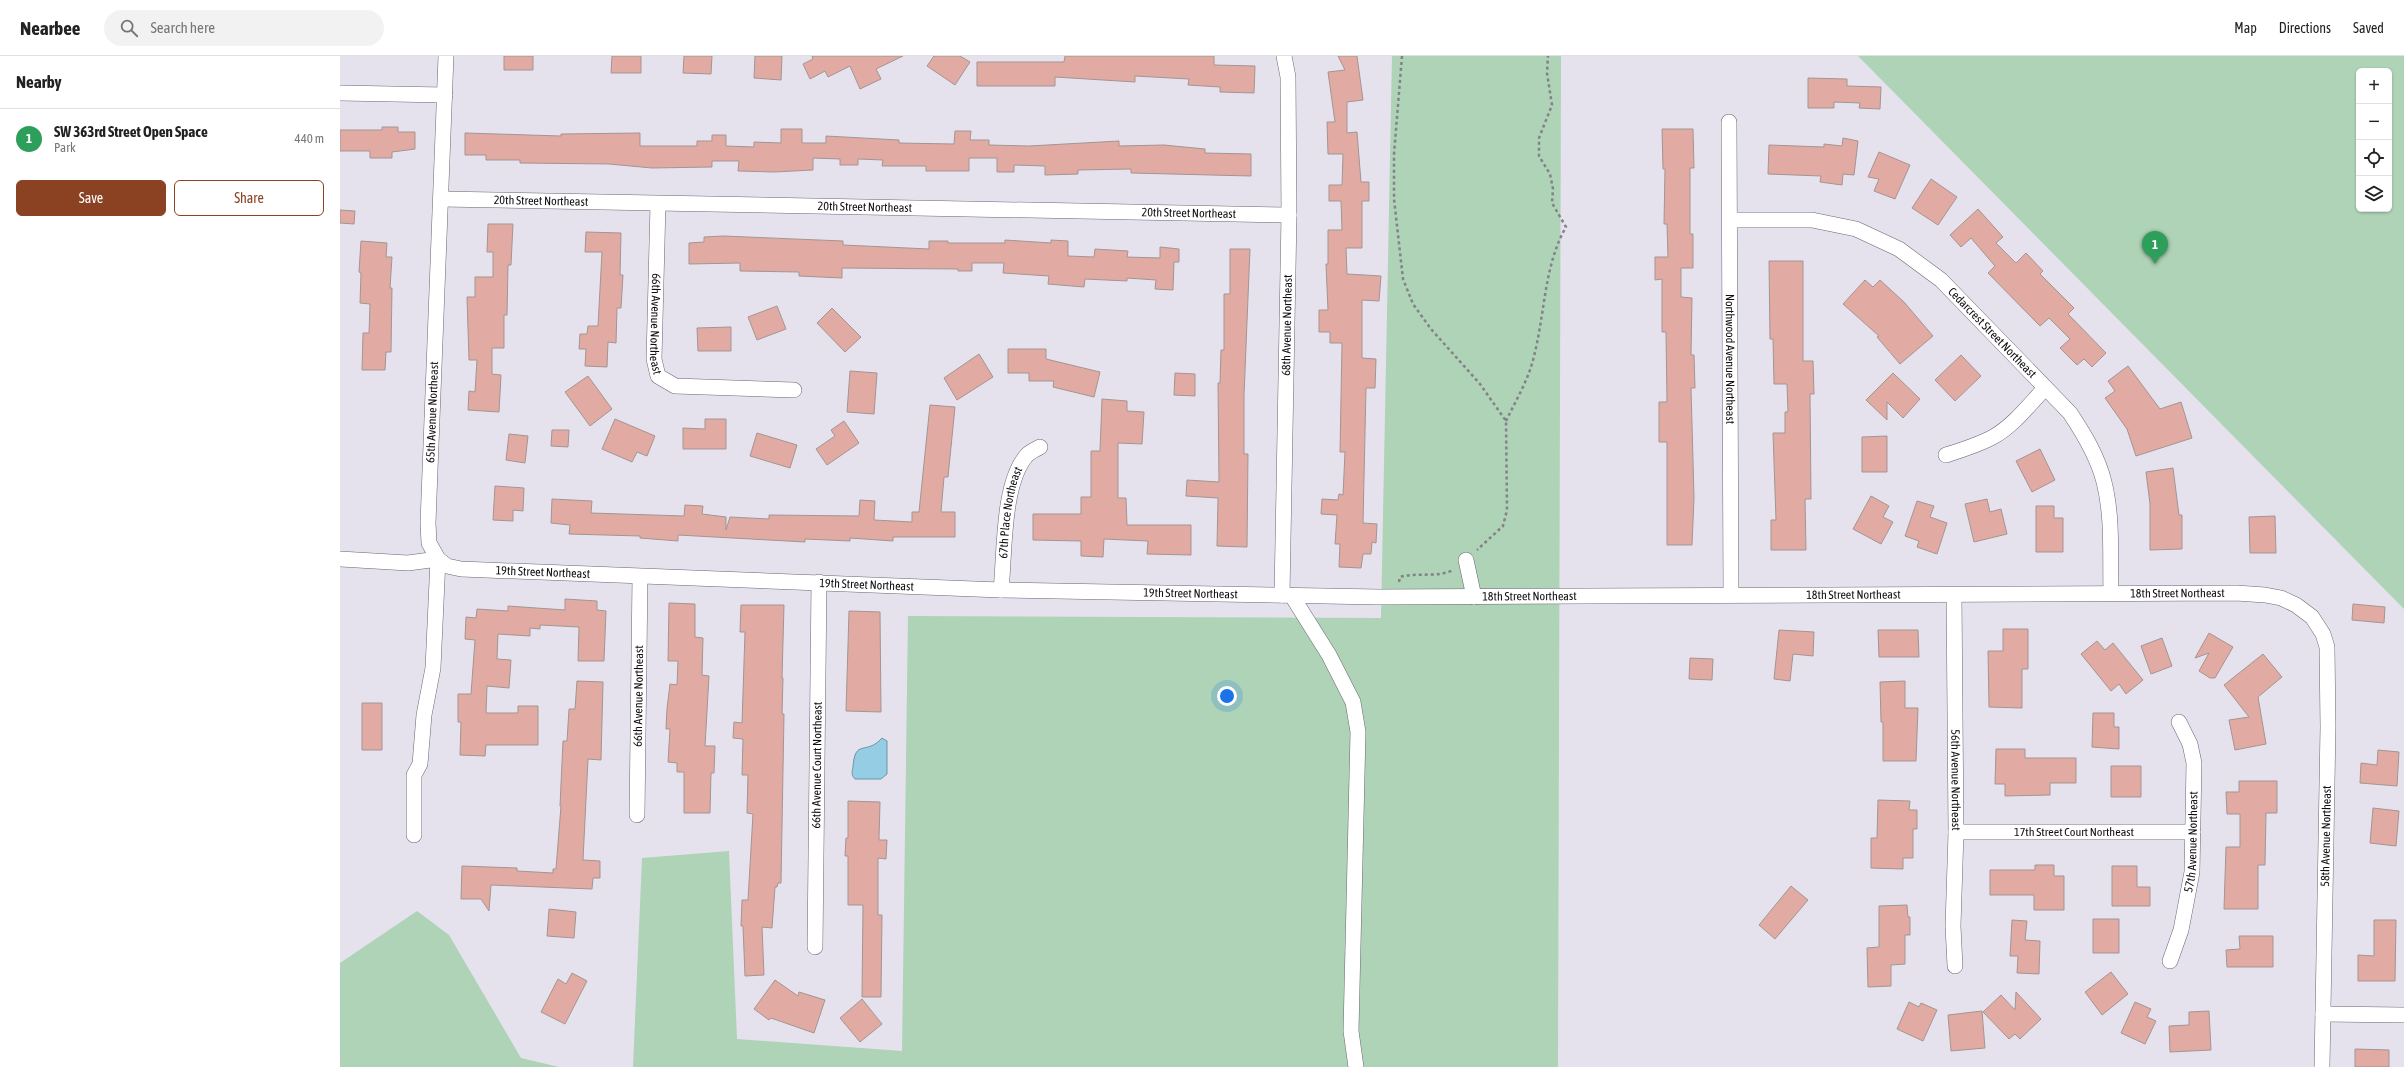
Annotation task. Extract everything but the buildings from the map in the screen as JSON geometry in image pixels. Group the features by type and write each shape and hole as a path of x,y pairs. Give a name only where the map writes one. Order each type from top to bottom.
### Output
{"street":[{"name":"65th Avenue Northeast","path":"414,835 414,775 420,764 424,715 433,668 438,559 430,543 428,523 446,56"},
{"name":"68th Avenue Northeast","path":"1284,56 1288,78 1289,215 1287,595"},
{"path":"340,93 445,95"},
{"name":"Northwood Avenue Northeast","path":"1729,122 1731,595"},
{"name":"20th Street Northeast","path":"441,199 1289,215"},
{"name":"66th Avenue Northeast","path":"658,204 654,359 658,376 675,386 794,390"},
{"name":"Cedarcrest Street Northeast","path":"1730,220 1812,220 1856,230 1899,249 1941,280 2070,413 2099,465 2107,499 2111,592"},
{"path":"1946,455 1977,445 1994,436 2017,417 2045,388"},
{"name":"67th Place Northeast","path":"1000,590 1010,492 1015,476 1028,454 1040,447"},
{"path":"340,560 408,563 438,559"},
{"name":"19th Street Northeast","path":"438,559 447,566 461,569 1000,590 1397,597"},
{"path":"1466,560 1474,597"},
{"name":"66th Avenue Northeast","path":"637,815 640,576"},
{"name":"66th Avenue Court Northeast","path":"814,947 819,582"},
{"name":"18th Street Northeast","path":"1397,597 1954,595 2111,592 2265,595 2281,598 2307,612"},
{"path":"1287,595 1329,655 1353,702 1358,732 1351,1031 1356,1067"},
{"name":"56th Avenue Northeast","path":"1954,595 1956,832 1953,926 1955,966"},
{"name":"58th Avenue Northeast","path":"2307,612 2323,634 2328,664 2322,1067"},
{"name":"57th Avenue Northeast","path":"2170,961 2181,930 2192,872 2194,763 2190,744 2179,722"},
{"name":"17th Street Court Northeast","path":"1956,832 2193,832"},
{"path":"2323,1014 2404,1015"}],"path":[{"path":"1402,56 1394,154 1394,199 1403,279 1413,304 1431,329 1480,384 1506,421"},
{"path":"1397,597 1400,577 1426,573 1445,574 1466,560 1503,526 1507,510 1506,421 1520,393 1534,357 1548,281 1559,238 1566,227 1552,203 1553,189 1550,174 1539,156 1539,138 1552,105 1547,72 1548,56"}],"green space":[{"path":"1392,56 1561,56 1558,1067 633,1067 642,858 729,851 737,1039 902,1051 908,616 1381,618"},
{"path":"1858,56 2404,56 2404,609"},
{"path":"417,911 449,935 521,1058 559,1067 340,1067 340,963"}],"water":[{"path":"882,738 887,741 887,774 881,779 855,779 852,772 856,753 862,748 871,746"}],"place":[{"name":"SW 363rd Street Open Space","path":"2155,264"}]}
